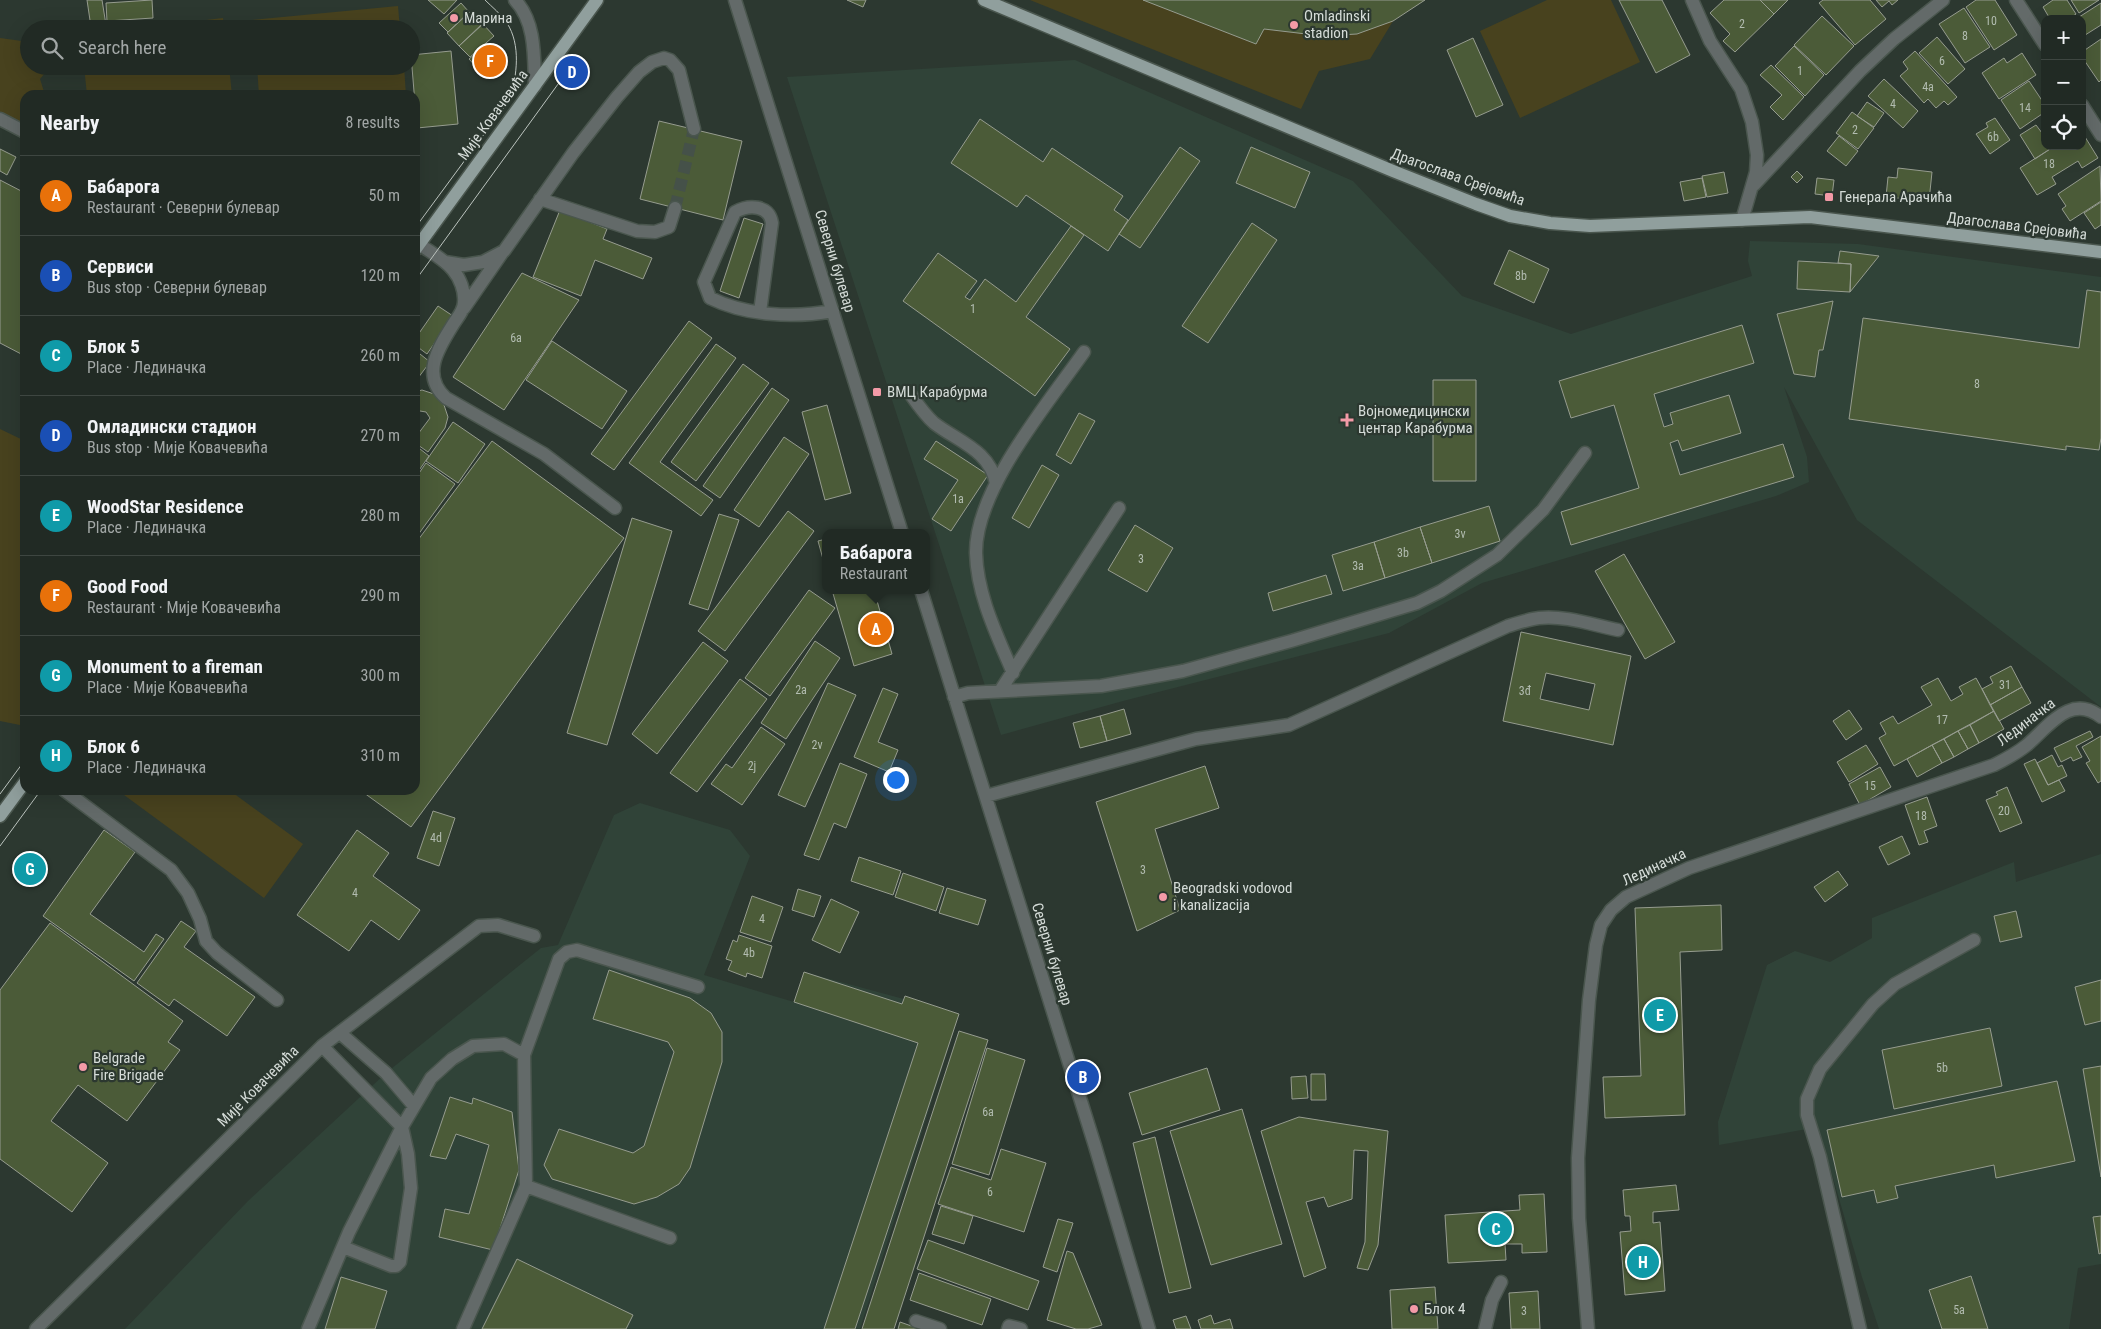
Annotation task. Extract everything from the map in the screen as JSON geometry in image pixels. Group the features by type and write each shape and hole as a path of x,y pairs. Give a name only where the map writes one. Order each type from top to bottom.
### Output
{"main road":[{"name":"Мије Ковачевића","path":"420,243 596,0"},
{"name":"Драгослава Срејовића","path":"984,0 1393,171 1510,216 1550,223 1590,226 1818,218 2101,252"},
{"path":"0,816 20,789"}],"street":[{"path":"515,0 526,14 531,34 535,86"},
{"name":"Северни булевар","path":"736,0 901,529"},
{"path":"1692,0 1710,41 1741,89 1755,136 1757,155 1754,185 1742,220"},
{"path":"1754,185 1860,71 1894,39 1942,0"},
{"path":"2016,0 2041,39"},
{"path":"615,508 544,454 446,398 438,391 433,381 435,357 442,342 462,311 540,199 617,97 639,72 658,59 670,60 679,70 694,129"},
{"path":"2086,111 2101,134"},
{"path":"0,118 20,129"},
{"path":"540,199 637,232 655,232 669,227 675,208"},
{"path":"760,312 772,223 771,216 766,209 742,208 735,212 704,282 710,298 720,303 760,312 797,316 833,311"},
{"path":"420,249 445,262 464,265 483,262 504,251"},
{"path":"445,262 460,281 464,303 462,311"},
{"path":"1013,672 987,610 982,593 976,560 980,524 996,484 1011,457 1084,352"},
{"path":"911,396 932,421 986,460 992,468 996,484"},
{"path":"954,697 968,693 1101,686 1183,671 1417,603 1441,591 1497,555 1543,510 1585,453"},
{"path":"1000,691 1119,508"},
{"name":"Северни булевар","path":"922,594 1095,1146 1149,1329"},
{"path":"986,796 1196,738 1289,725 1508,626 1525,621 1539,618 1555,618 1618,630"},
{"name":"Лединачка","path":"1588,1329 1579,1218 1579,1140 1589,1000 1596,945 1601,925 1611,910 1626,897 1689,868 1994,765 2025,746 2063,713 2081,708 2091,709 2101,717"},
{"path":"71,795 171,870 188,893 200,919 206,941 217,953 277,1000"},
{"name":"Мије Ковачевића","path":"36,1329 322,1046 479,926 498,925 534,936"},
{"path":"1860,1329 1820,1157 1807,1115 1807,1099 1820,1069 1873,1004 1895,984 1974,940"},
{"path":"463,1329 526,1186 524,1055 559,959 567,952 577,950 698,987"},
{"path":"340,1033 386,1073 414,1106"},
{"path":"308,1329 343,1247 402,1127 431,1078 452,1059 473,1046 504,1044 524,1055"},
{"path":"322,1046 390,1117 402,1127 408,1154 410,1188 400,1262 396,1266 391,1266 343,1247"},
{"path":"526,1186 670,1238"},
{"path":"1485,1329 1492,1300 1501,1282"},
{"path":"916,1321 940,1329"},
{"path":"1008,1329 1009,1326 1021,1329"}],"shaded area":[{"path":"1030,0 1425,0 1393,21 1370,59 1319,71 1301,109"},
{"path":"1547,0 1611,0 1640,62 1520,118 1480,31"},
{"path":"398,6 399,20 252,20"},
{"path":"223,18 223,20 206,20"},
{"path":"0,38 20,41 20,75 43,75 40,79 43,90 20,90 20,129 0,119"},
{"name":"Војномедицински центар Карабурма","path":"1075,60 1353,181 1462,296 1571,334 1752,276 1748,261 1750,241 1858,244 2101,277 2101,707 1857,520 1784,387 1807,457 1809,482 1776,496 1482,583 1389,633 1123,701 1001,735 787,77"},
{"path":"85,75 230,75 231,90 86,90"},
{"path":"258,75 405,75 406,90 259,90"},
{"path":"0,429 20,439 20,725 0,721"},
{"path":"124,795 236,795 303,844 264,898"},
{"path":"640,803 730,830 750,856 704,975 794,1002 804,972 959,1014 860,1329 125,1329 248,1201 386,1073 541,948 558,945 614,815"},
{"path":"2101,854 2101,1264 2078,1268 2069,1329 1879,1329 1818,1127 1719,1145 1718,1122 1767,965 1795,951 1830,962 1872,938 1872,918 2014,862 2016,882"}],"building":[{"path":"87,0 102,0 105,20 90,20"},
{"path":"152,0 153,18 107,20 106,3"},
{"path":"428,0 457,0 444,14"},
{"path":"847,0 866,0 863,7"},
{"name":"Omladinski stadion","path":"1143,0 1425,0 1393,21 1357,34 1323,36 1264,29 1256,44"},
{"path":"1619,0 1662,0 1690,55 1656,73"},
{"path":"1724,0 1760,0 1774,14 1735,52 1723,41 1730,34 1710,13"},
{"path":"1760,0 1788,0 1774,14"},
{"path":"1823,0 1870,0 1886,19 1855,45 1819,3"},
{"path":"1876,0 1898,0 1892,5 1889,1 1882,7"},
{"path":"1976,0 1995,0 2017,35 1994,50 1966,7"},
{"path":"2053,0 2067,0 2076,14 2048,15 2043,7"},
{"path":"2071,0 2099,0 2079,13"},
{"name":"Марина","path":"461,3 469,12 448,32 439,23"},
{"path":"2101,3 2101,25 2086,34 2086,15 2082,15"},
{"path":"1964,8 1990,47 1965,63 1939,24"},
{"path":"470,12 482,24 459,46 447,33"},
{"path":"1822,16 1854,46 1826,75 1794,45"},
{"path":"483,24 494,36 470,57 459,46"},
{"path":"1937,37 1965,69 1948,84 1919,53"},
{"path":"1473,38 1503,105 1476,117 1447,50"},
{"path":"2101,39 2101,80 2099,82 2086,63 2086,49"},
{"path":"484,46 493,55 478,69 469,59"},
{"path":"1794,46 1824,75 1805,96 1775,66"},
{"path":"451,51 458,124 420,128 420,90 414,90 413,75 420,75 420,54"},
{"path":"1915,51 1957,97 1948,105 1944,101 1936,108 1928,99 1924,103 1900,76 1908,69 1903,62"},
{"path":"2022,53 2036,75 1999,99 1982,73 2004,58 2007,63"},
{"path":"1771,65 1804,97 1783,120 1770,107 1782,95 1760,75"},
{"path":"1884,79 1918,111 1903,128 1868,96"},
{"path":"2029,81 2041,99 2041,115 2020,129 2001,100"},
{"path":"1867,102 1884,113 1874,127 1857,116"},
{"path":"1852,112 1874,128 1858,149 1836,133"},
{"path":"1995,118 2010,140 1990,154 1976,134 1988,127 1986,123"},
{"path":"980,119 1043,162 1052,148 1123,196 1114,210 1128,220 1108,251 1026,195 1017,207 951,163"},
{"path":"659,121 742,141 723,220 640,199"},
{"path":"2036,125 2041,132 2041,150 2048,150 2035,159 2020,135"},
{"path":"1839,136 1858,151 1846,166 1827,151"},
{"path":"2086,138 2098,158 2082,168 2078,161 2052,177 2056,184 2037,195 2020,168 2049,150 2086,150"},
{"path":"1180,147 1200,161 1140,248 1119,234"},
{"path":"1251,147 1310,172 1295,208 1236,183"},
{"path":"0,149 16,157 7,175 0,171"},
{"path":"2100,166 2101,201 2070,221 2062,209 2066,206 2058,194"},
{"path":"1898,168 1932,172 1929,201 1886,197 1888,177 1897,178"},
{"path":"1797,171 1803,177 1797,183 1791,177"},
{"path":"1724,172 1728,193 1707,197 1702,176"},
{"path":"1702,178 1706,197 1684,201 1680,182"},
{"path":"1817,178 1834,180 1832,196 1815,194"},
{"path":"0,180 20,190 20,353 0,343"},
{"path":"2101,202 2101,225 2095,229 2084,213"},
{"path":"560,210 607,229 603,239 652,258 643,279 595,260 581,296 533,277"},
{"path":"744,218 763,224 739,298 720,291"},
{"path":"1252,223 1277,240 1208,343 1182,326"},
{"path":"1071,226 1084,235 1026,317 1070,349 1035,396 903,301 938,253 977,281 965,297 970,300 985,279 1016,302"},
{"path":"1509,250 1549,269 1534,303 1494,284"},
{"path":"1840,251 1879,256 1850,292 1851,264 1838,263"},
{"path":"1798,261 1851,264 1850,292 1797,289"},
{"path":"522,273 579,300 504,410 453,377"},
{"path":"2087,290 2101,292 2101,438 2099,450 2066,446 2066,450 1849,419 1863,318 2079,348"},
{"path":"1833,301 1823,350 1819,350 1815,377 1794,374 1777,314"},
{"path":"438,306 453,316 427,354 420,349 420,332"},
{"path":"689,321 712,338 614,470 591,454"},
{"path":"1742,325 1754,363 1654,394 1664,427 1673,424 1670,413 1729,395 1741,433 1682,451 1678,440 1670,443 1680,475 1783,444 1794,477 1571,545 1561,512 1639,488 1614,405 1571,418 1559,381"},
{"path":"552,341 627,391 602,429 526,380"},
{"path":"716,344 736,358 660,462 713,500 701,516 629,463"},
{"path":"420,354 430,362 420,375"},
{"path":"743,364 769,383 696,481 671,462"},
{"path":"1433,380 1476,380 1476,481 1433,481"},
{"path":"772,388 789,400 720,498 703,486"},
{"path":"420,391 434,394 444,405 448,417 445,428 428,452 420,446 420,431 430,418 426,412 420,411"},
{"path":"827,405 851,493 825,500 802,412"},
{"path":"1079,413 1095,421 1071,464 1056,455"},
{"path":"453,422 485,444 458,483 426,461"},
{"path":"784,437 809,454 759,527 734,510"},
{"path":"492,441 624,538 411,827 367,795 420,795 420,537"},
{"path":"936,441 988,475 951,531 932,519 958,480 924,459"},
{"path":"420,449 429,456 420,469"},
{"path":"426,463 455,484 420,532 420,472"},
{"path":"1042,465 1059,475 1029,528 1012,518"},
{"path":"1489,506 1500,541 1432,563 1420,527"},
{"path":"788,511 814,531 725,651 698,631"},
{"path":"719,514 739,520 708,610 689,604"},
{"path":"632,518 672,531 607,745 567,733"},
{"path":"1135,525 1173,548 1147,592 1108,570"},
{"path":"1420,527 1432,563 1385,578 1374,542"},
{"path":"822,540 822,556 818,541"},
{"path":"1374,542 1385,578 1343,591 1332,555"},
{"path":"1624,554 1675,642 1645,659 1595,571"},
{"path":"1326,575 1332,594 1273,611 1268,593"},
{"path":"809,590 835,608 770,696 745,678"},
{"path":"833,594 875,594 892,654 854,666"},
{"path":"1521,632 1631,656 1613,745 1503,721","holes":["1546,673 1595,684 1589,710 1540,699"]},
{"path":"815,641 840,658 786,739 761,723"},
{"path":"703,642 728,661 657,754 632,734"},
{"path":"2011,666 2022,687 1990,705 1982,689 1993,683 1990,677"},
{"path":"1938,678 1951,701 1963,694 1959,687 1976,678 1994,711 1894,766 1879,738 1886,734 1880,723 1893,716 1898,724 1932,705 1921,687"},
{"path":"740,679 767,699 697,792 670,773"},
{"path":"828,683 856,695 805,807 778,795"},
{"path":"2022,687 2031,703 1999,721 1990,705"},
{"path":"883,688 898,694 878,742 898,750 889,772 854,757"},
{"path":"1124,709 1131,734 1107,741 1100,716"},
{"path":"1849,710 1862,729 1846,740 1833,721"},
{"path":"1994,711 2004,729 1979,743 1970,725"},
{"path":"1100,716 1107,741 1080,748 1073,723"},
{"path":"1970,725 1979,743 1968,749 1958,731"},
{"path":"761,727 785,744 742,805 711,784 726,764 732,768"},
{"path":"1958,731 1968,749 1954,757 1944,739"},
{"path":"2090,731 2093,737 2076,746 2082,757 2073,761 2071,757 2061,762 2054,748"},
{"path":"2101,736 2101,781 2098,783 2086,763 2090,761 2082,747"},
{"path":"1944,739 1954,757 1942,763 1932,745"},
{"path":"1866,745 1878,764 1849,782 1837,762"},
{"path":"1932,745 1942,763 1917,777 1907,759"},
{"path":"2052,755 2058,767 2062,765 2067,776 2048,785 2037,763"},
{"path":"2035,759 2048,785 2059,780 2065,791 2042,802 2024,764"},
{"path":"840,763 867,774 846,828 834,823 819,860 804,855"},
{"path":"1205,766 1219,808 1155,829 1180,910 1137,931 1096,802"},
{"path":"1880,767 1891,787 1860,805 1849,784"},
{"path":"2007,787 2022,823 2000,832 1986,800 1998,795 1996,792"},
{"path":"1927,797 1937,826 1924,831 1928,842 1919,845 1905,805"},
{"path":"433,811 455,818 439,866 417,858"},
{"path":"104,830 135,852 90,914 144,952 156,934 164,939 134,981 43,916"},
{"path":"357,830 389,853 373,876 420,910 399,940 371,920 349,951 297,915"},
{"path":"1902,836 1910,854 1888,865 1879,847"},
{"path":"859,857 901,871 893,895 851,881"},
{"path":"1838,871 1848,885 1825,902 1814,887"},
{"path":"903,873 944,887 936,911 895,897"},
{"path":"947,888 986,900 978,925 939,913"},
{"path":"798,889 821,896 814,917 792,910"},
{"path":"752,896 783,907 771,942 740,932"},
{"path":"831,899 859,912 840,953 812,940"},
{"path":"1721,905 1722,950 1680,952 1685,1115 1605,1118 1603,1077 1641,1076 1635,908"},
{"path":"2016,911 2022,937 2000,942 1994,916"},
{"path":"181,921 196,931 184,947 255,997 227,1036 174,999 169,1006 137,983"},
{"name":"Belgrade Fire Brigade","path":"50,923 183,1021 168,1042 180,1050 127,1121 78,1085 51,1121 108,1163 72,1212 0,1159 0,990"},
{"path":"739,935 772,946 762,978 747,973 746,977 728,970 732,961 726,959 733,940 737,942"},
{"path":"609,970 690,998 711,1013 722,1032 722,1062 690,1168 679,1184 657,1197 634,1204 552,1179 544,1165 559,1129 633,1153 644,1146 674,1052 668,1042 593,1019"},
{"path":"804,972 902,1004 905,996 959,1014 855,1329 824,1329 918,1043 794,1002"},
{"path":"2101,980 2101,1021 2085,1025 2075,987"},
{"path":"1990,1028 2002,1086 1894,1109 1882,1050"},
{"path":"959,1031 988,1040 894,1329 862,1329"},
{"path":"987,1048 1025,1060 989,1175 952,1164"},
{"path":"2101,1066 2101,1177 2083,1069"},
{"path":"1207,1068 1220,1110 1142,1135 1129,1093"},
{"path":"1311,1074 1325,1074 1326,1100 1311,1100"},
{"path":"1306,1076 1308,1098 1292,1099 1291,1077"},
{"path":"2057,1081 2075,1161 1996,1178 1994,1165 1895,1186 1898,1198 1877,1203 1874,1190 1842,1197 1827,1130"},
{"path":"450,1097 472,1104 473,1098 512,1112 519,1170 493,1250 439,1237 445,1209 469,1214 489,1145 456,1134 446,1159 430,1156"},
{"path":"1242,1109 1282,1244 1211,1265 1170,1131"},
{"path":"1299,1117 1388,1131 1378,1245 1368,1270 1357,1268 1365,1242 1368,1151 1354,1150 1352,1199 1328,1207 1324,1197 1306,1202 1326,1268 1304,1277 1261,1131"},
{"path":"1155,1137 1191,1288 1169,1293 1133,1143"},
{"path":"1001,1149 1046,1163 1024,1232 938,1204 951,1167 991,1180"},
{"path":"1676,1185 1679,1210 1653,1212 1653,1223 1660,1222 1665,1291 1625,1295 1620,1232 1631,1231 1630,1216 1625,1216 1623,1190"},
{"path":"1544,1194 1547,1252 1522,1253 1522,1244 1505,1244 1506,1260 1448,1263 1445,1215 1520,1210 1519,1195"},
{"path":"941,1206 973,1216 964,1244 932,1234"},
{"path":"2101,1216 2101,1253 2099,1254 2093,1217"},
{"path":"1058,1219 1073,1223 1057,1272 1043,1267"},
{"path":"928,1240 1039,1281 1028,1310 917,1269"},
{"path":"1067,1251 1073,1253 1102,1325 1088,1329 1076,1329 1047,1320"},
{"path":"517,1259 633,1315 626,1329 482,1329"},
{"path":"919,1273 991,1299 982,1325 910,1300"},
{"path":"1971,1276 1988,1329 1942,1329 1929,1290"},
{"path":"341,1277 387,1291 375,1329 325,1329"},
{"name":"Блок 4","path":"1435,1287 1438,1329 1392,1329 1390,1290"},
{"path":"1538,1291 1540,1329 1511,1329 1509,1293"},
{"path":"1211,1315 1214,1324 1230,1319 1233,1329 1201,1329 1198,1320"},
{"path":"1186,1316 1191,1329 1176,1329 1173,1320"},
{"path":"900,1322 920,1329 898,1329"}],"tunnel":[{"path":"675,208 694,129"}],"tram line":[{"path":"420,221 510,99 516,70 514,41 507,23 485,0"},
{"path":"420,274 569,69"},
{"path":"0,794 20,767"},
{"path":"0,846 37,795"}],"place":[{"name":"Марина","path":"454,18"},
{"name":"Omladinski stadion","path":"1294,25"},
{"name":"Good Food","path":"490,61"},
{"name":"Омладински стадион","path":"572,72"},
{"name":"Генерала Арачића","path":"1829,197"},
{"name":"ВМЦ Карабурма","path":"877,392"},
{"name":"Војномедицински центар Карабурма","path":"1347,420"},
{"name":"Бабарога","path":"876,629"},
{"name":"Monument to a fireman","path":"30,869"},
{"name":"Beogradski vodovod i kanalizacija","path":"1163,897"},
{"name":"WoodStar Residence","path":"1660,1015"},
{"name":"Belgrade Fire Brigade","path":"83,1067"},
{"name":"Сервиси","path":"1083,1077"},
{"name":"Блок 5","path":"1496,1229"},
{"name":"Блок 6","path":"1643,1262"},
{"name":"Блок 4","path":"1414,1309"}]}
